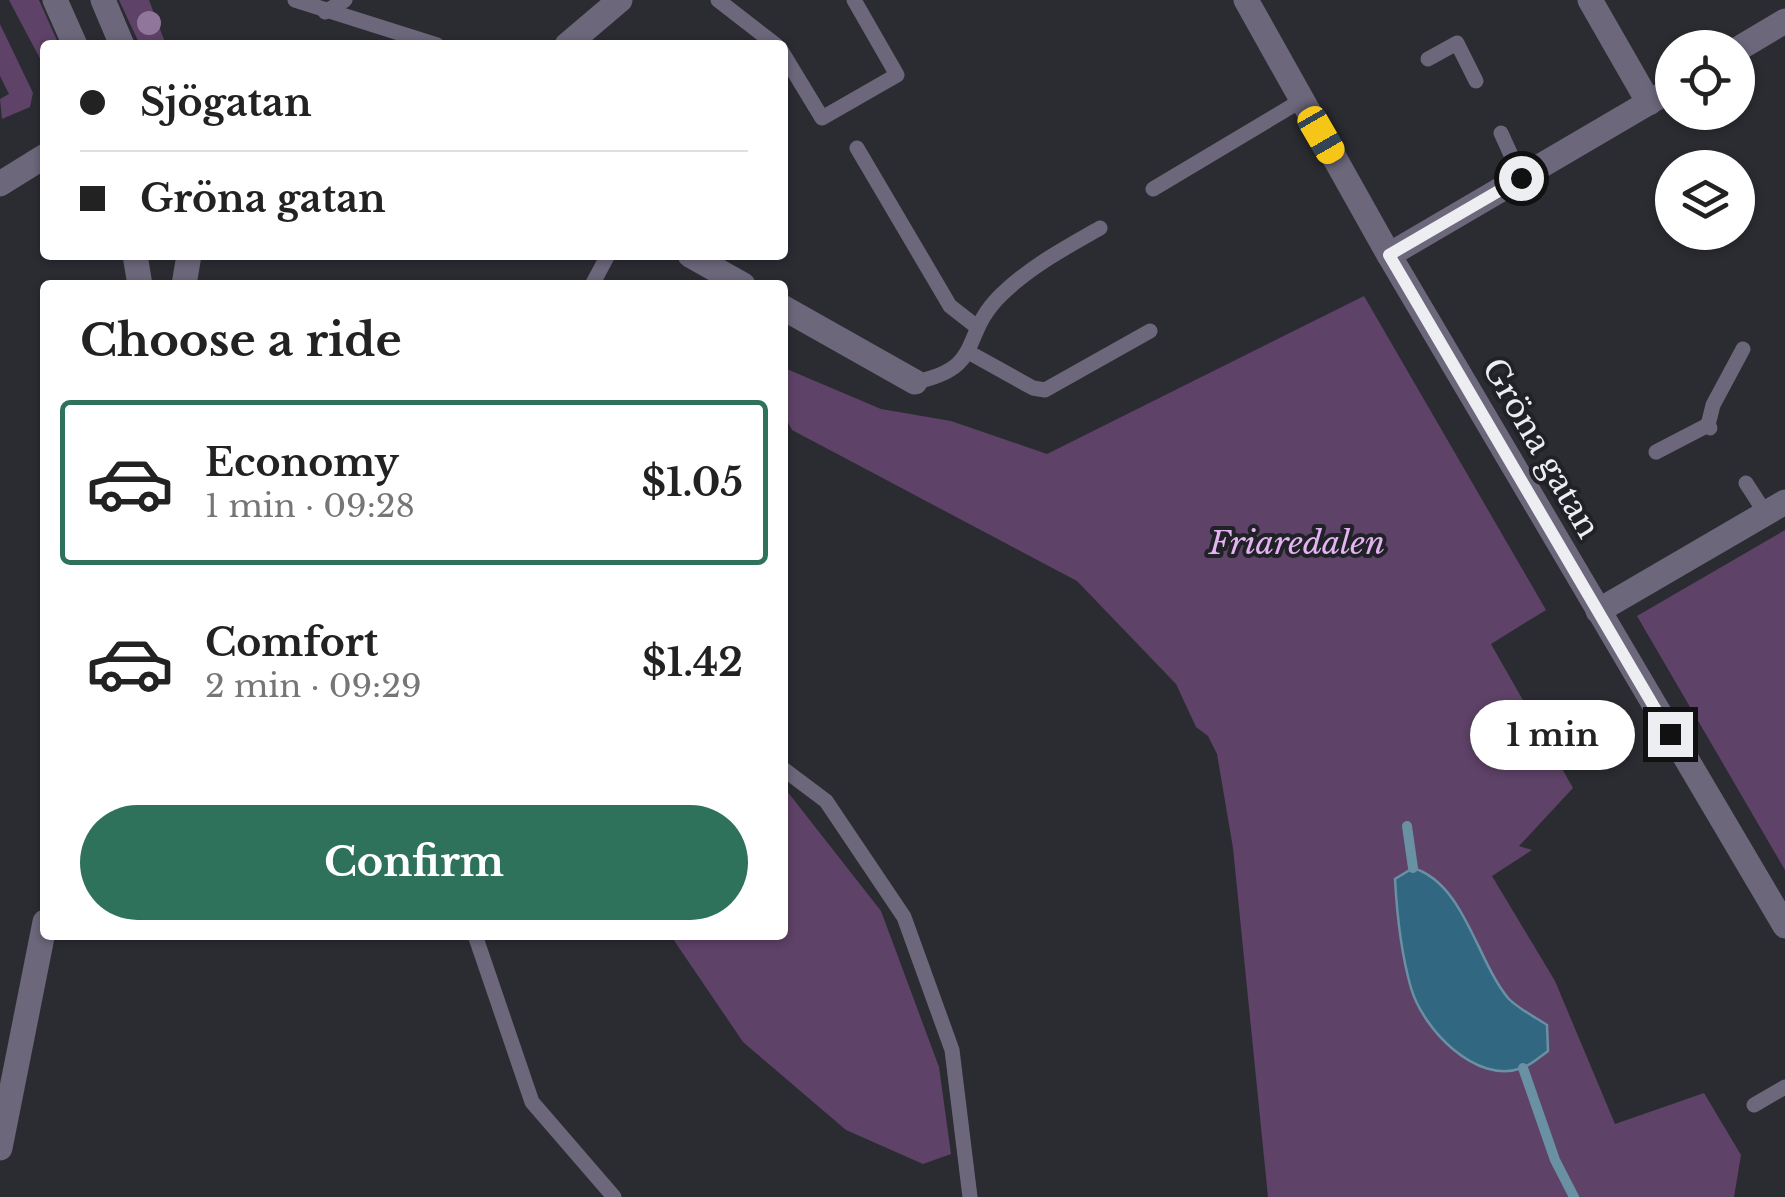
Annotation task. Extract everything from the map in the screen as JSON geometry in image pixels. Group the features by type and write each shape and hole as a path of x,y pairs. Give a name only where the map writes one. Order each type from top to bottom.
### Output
{"street":[{"path":"54,0 73,40"},
{"path":"103,0 120,40"},
{"path":"573,40 620,0"},
{"name":"Gröna gatan","path":"1246,0 1389,255 1785,926"},
{"path":"1590,0 1649,104"},
{"path":"1755,40 1785,21"},
{"path":"1389,255 1655,100"},
{"path":"0,184 40,159"},
{"path":"699,260 734,280"},
{"path":"788,310 915,382"},
{"path":"1598,611 1775,508"},
{"path":"0,1148 41,940"}],"lane":[{"path":"295,0 420,40"},
{"path":"325,12 345,0"},
{"path":"718,0 770,40"},
{"path":"788,62 822,118 897,74 854,0"},
{"path":"1428,59 1458,43 1476,81"},
{"path":"1152,189 1302,100"},
{"path":"1501,133 1521,178"},
{"path":"857,148 950,306 977,327"},
{"path":"915,382 955,371 970,354 977,327 999,296 1028,270 1100,228"},
{"path":"970,354 1032,388 1046,390 1150,331"},
{"path":"1656,452 1709,427 1713,405 1744,349"},
{"path":"1746,483 1775,508"},
{"path":"788,772 826,801 904,917 952,1050 970,1197"},
{"path":"477,940 532,1102 614,1197"},
{"path":"1754,1105 1785,1087"}],"green space":[{"path":"9,0 39,0 57,40 40,40 40,59"},
{"path":"119,0 149,0 164,40 138,40"},
{"path":"0,24 33,93 30,107 2,119 0,99 9,94 0,76"},
{"name":"Friaredalen","path":"1364,296 1546,610 1491,644 1573,788 1519,846 1532,850 1492,876 1555,981 1615,1124 1704,1093 1741,1155 1734,1197 1268,1197 1233,848 1217,754 1208,736 1196,727 1176,684 1077,581 792,430 788,422 788,370 881,409 951,421 1047,454"},
{"path":"1785,530 1785,870 1637,616"},
{"path":"788,792 881,911 939,1067 951,1154 923,1164 846,1130 743,1042 674,940 788,940"}],"water":[{"path":"1413,868 1445,889 1508,998 1547,1025 1548,1051 1529,1065 1505,1071 1470,1061 1439,1036 1417,1004 1402,948 1395,879"}],"waterway":[{"path":"1407,826 1413,868"},
{"path":"1523,1068 1555,1160 1574,1197"}],"route":[{"path":"1521,178 1389,255 1670,734"}]}
